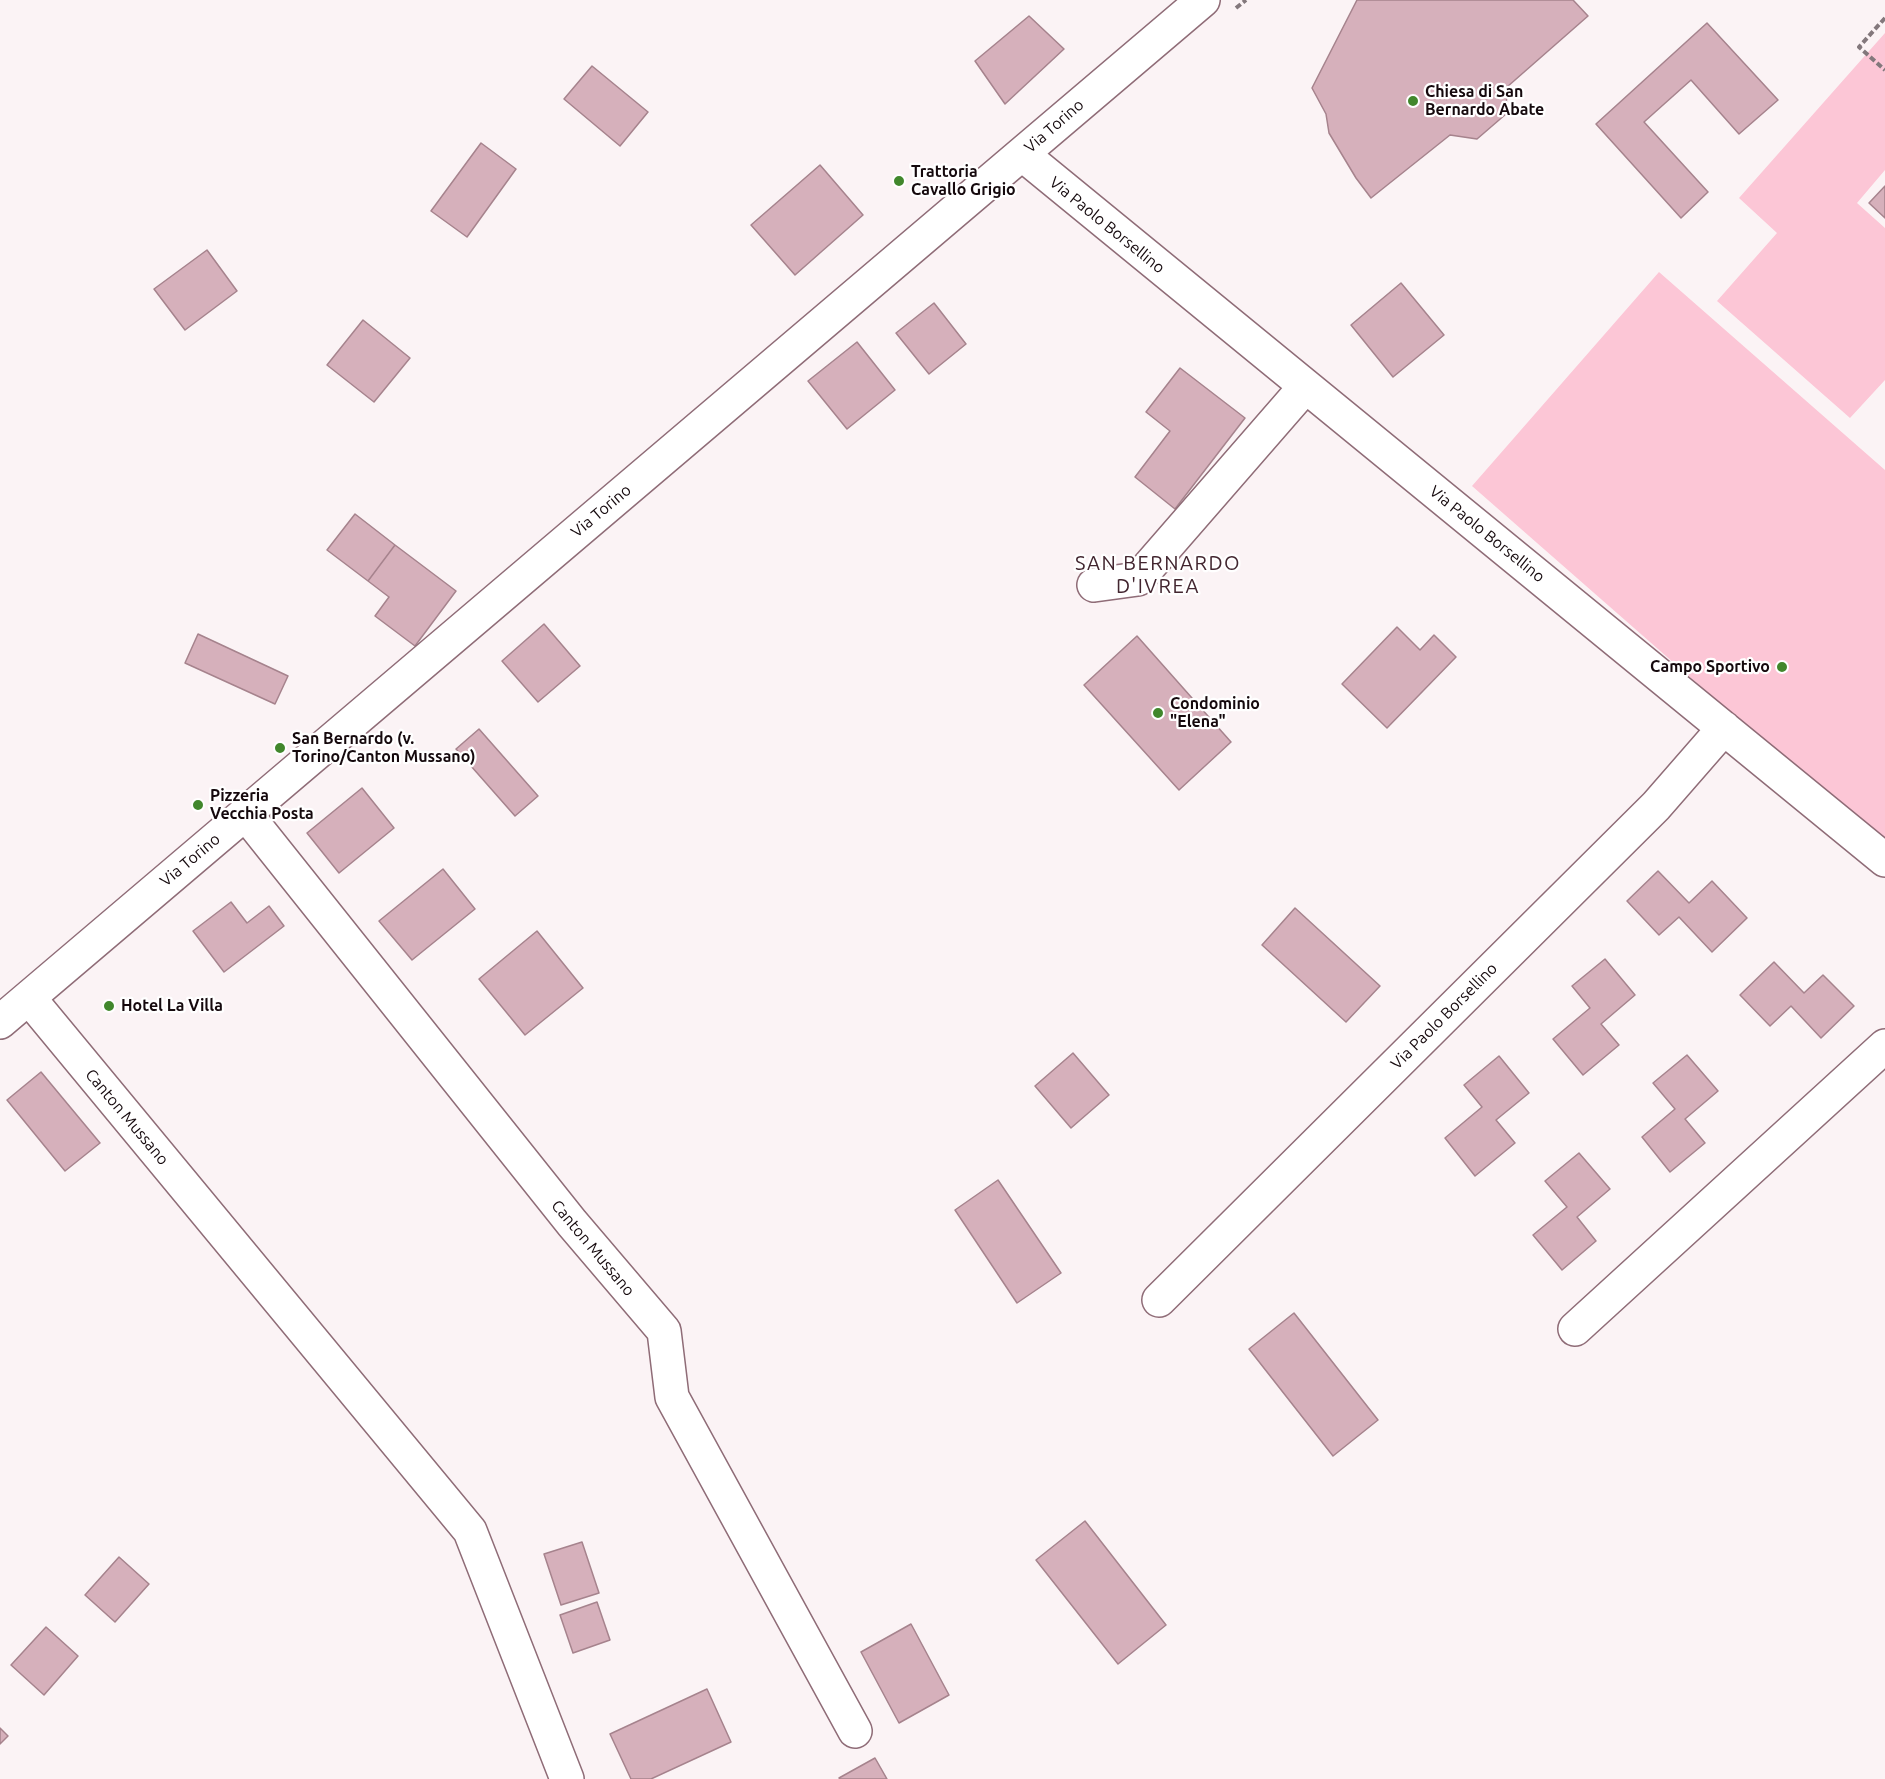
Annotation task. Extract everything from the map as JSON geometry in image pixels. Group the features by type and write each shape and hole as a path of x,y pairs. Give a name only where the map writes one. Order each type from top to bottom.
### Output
{"street":[{"name":"Via Torino","path":"0,1022 1203,0"},
{"name":"Via Paolo Borsellino","path":"1022,154 1885,860"},
{"path":"1094,585 1138,579 1305,387"},
{"name":"Via Paolo Borsellino","path":"1159,1300 1656,806 1724,728"},
{"name":"Canton Mussano","path":"245,813 572,1223 664,1331 672,1397 855,1731"},
{"name":"Canton Mussano","path":"29,998 470,1531 567,1779"},
{"path":"1575,1329 1885,1046"}],"path":[{"path":"1885,18 1859,47 1885,70"}],"shaded area":[{"path":"1885,33 1885,170 1857,203 1885,228 1885,380 1850,418 1717,301 1777,233 1739,198"},
{"name":"Campo Sportivo","path":"1659,272 1885,470 1885,848 1472,486"}],"building":[{"name":"Chiesa di San Bernardo Abate","path":"1357,0 1573,0 1588,16 1507,87 1506,114 1477,139 1450,135 1371,198 1329,133 1326,114 1312,88"},
{"path":"1029,16 1064,49 1005,104 975,61"},
{"path":"1707,23 1778,100 1739,134 1691,80 1644,122 1708,192 1681,218 1596,124"},
{"path":"592,66 648,112 620,146 564,99"},
{"path":"481,143 516,169 467,237 431,211"},
{"path":"820,165 863,215 795,275 751,225"},
{"path":"1885,186 1885,218 1869,203"},
{"path":"207,250 237,291 185,330 154,289"},
{"path":"1401,283 1444,335 1393,377 1351,325"},
{"path":"934,303 966,344 929,374 896,333"},
{"path":"363,320 410,358 374,402 327,365"},
{"path":"857,342 895,390 847,429 808,381"},
{"path":"1180,368 1245,418 1175,509 1135,477 1170,431 1146,412"},
{"path":"355,514 395,545 368,581 327,550"},
{"path":"395,545 456,591 415,646 375,616 389,597 368,581"},
{"path":"544,624 580,666 538,702 502,661"},
{"path":"1397,627 1420,650 1434,635 1456,657 1387,728 1342,684"},
{"path":"198,634 288,676 275,704 185,663"},
{"name":"Condominio \"Elena\"","path":"1137,636 1231,742 1179,790 1084,685"},
{"path":"479,729 538,796 515,816 456,749"},
{"path":"362,788 394,828 339,873 307,833"},
{"path":"443,869 475,909 412,960 379,921"},
{"path":"1658,871 1689,903 1712,881 1747,918 1712,952 1679,917 1659,935 1627,901"},
{"path":"231,902 247,923 269,906 284,926 224,972 193,931"},
{"path":"1295,908 1380,986 1346,1022 1262,945"},
{"path":"537,931 583,988 525,1035 479,979"},
{"path":"1605,959 1635,995 1601,1024 1619,1045 1583,1075 1553,1039 1590,1008 1572,986"},
{"path":"1774,962 1804,993 1823,975 1854,1006 1821,1038 1791,1006 1770,1026 1740,995"},
{"path":"1073,1053 1109,1095 1071,1128 1035,1086"},
{"path":"1687,1055 1718,1091 1685,1119 1705,1143 1670,1172 1642,1137 1675,1109 1653,1083"},
{"path":"1499,1056 1529,1093 1496,1120 1515,1143 1475,1176 1445,1138 1482,1107 1464,1085"},
{"path":"41,1072 100,1143 65,1171 7,1100"},
{"path":"1579,1153 1610,1189 1577,1217 1596,1241 1562,1270 1533,1235 1567,1207 1545,1181"},
{"path":"998,1180 1061,1273 1017,1303 955,1210"},
{"path":"1294,1313 1378,1420 1333,1456 1249,1349"},
{"path":"1085,1521 1166,1625 1118,1664 1036,1560"},
{"path":"582,1542 599,1593 561,1605 544,1554"},
{"path":"119,1557 149,1584 115,1622 85,1595"},
{"path":"597,1602 610,1640 573,1653 560,1615"},
{"path":"911,1624 949,1695 899,1723 861,1652"},
{"path":"46,1627 78,1656 44,1695 11,1665"},
{"path":"707,1689 731,1742 651,1779 631,1779 610,1734"},
{"path":"0,1728 8,1736 0,1744"},
{"path":"875,1758 887,1779 839,1778"}],"place":[{"name":"Chiesa di San Bernardo Abate","path":"1413,101"},
{"name":"Trattoria Cavallo Grigio","path":"899,181"},
{"name":"Campo Sportivo","path":"1782,667"},
{"name":"Condominio \"Elena\"","path":"1158,713"},
{"name":"San Bernardo (v. Torino/Canton Mussano)","path":"280,748"},
{"name":"Pizzeria Vecchia Posta","path":"198,805"},
{"name":"Hotel La Villa","path":"109,1006"}],"district":[{"name":"SAN BERNARDO D'IVREA","path":"1158,574"}]}
